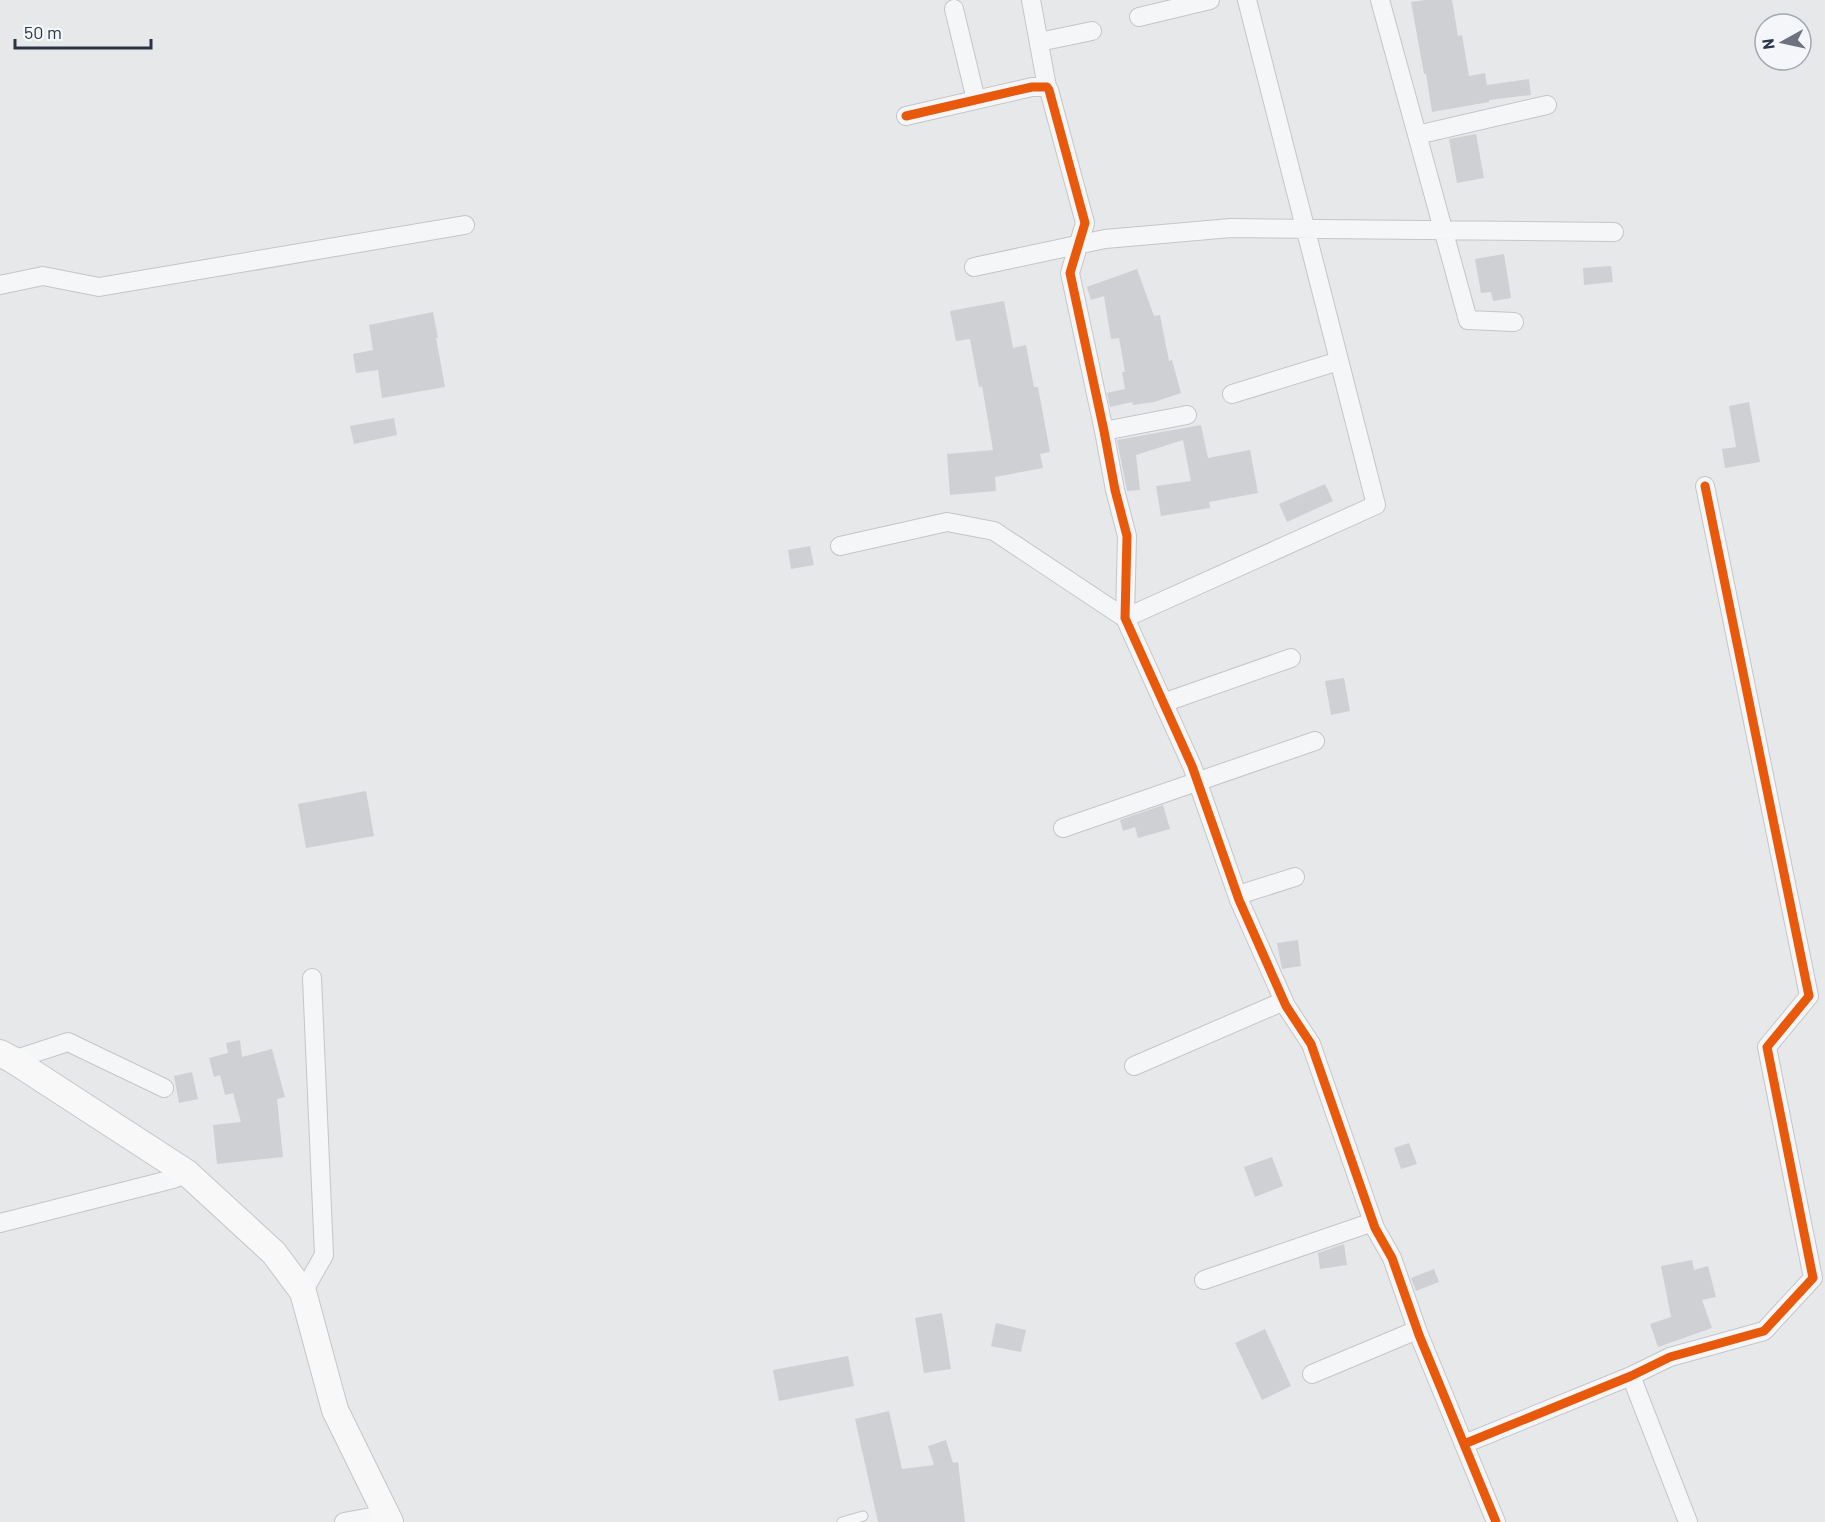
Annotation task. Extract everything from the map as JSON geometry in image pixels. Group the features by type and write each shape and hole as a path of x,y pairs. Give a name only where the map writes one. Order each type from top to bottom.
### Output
{"main road":[{"path":"6,1056 187,1173 274,1253 303,1292 335,1410 389,1518"}],"street":[{"path":"1031,0 1047,87 1085,223 1070,273 1115,490 1127,536 1125,618 1192,766 1238,895 1284,1001 1311,1044 1373,1222 1392,1258 1417,1330 1496,1522"},
{"path":"1138,17 1210,0"},
{"path":"1125,618 1376,505 1247,0"},
{"path":"1380,0 1468,320 1514,322"},
{"path":"954,9 976,100"},
{"path":"1039,42 1092,31"},
{"path":"906,116 1032,87 1047,87"},
{"path":"1417,135 1547,105"},
{"path":"0,285 43,276 99,287 465,225"},
{"path":"974,267 1105,239 1231,228 1614,232"},
{"path":"1232,394 1339,361"},
{"path":"1104,431 1187,415"},
{"path":"1464,1444 1630,1376 1670,1357 1764,1331 1813,1278 1767,1047 1809,996 1705,486"},
{"path":"840,546 947,522 994,531 1125,618"},
{"path":"1163,703 1291,658"},
{"path":"1063,828 1315,741"},
{"path":"1238,895 1295,877"},
{"path":"303,1292 324,1255 312,978"},
{"path":"1134,1065 1284,1001"},
{"path":"6,1056 68,1042 164,1088"},
{"path":"0,1223 173,1179 187,1173"},
{"path":"1204,1280 1373,1222"},
{"path":"1312,1374 1417,1330"},
{"path":"1630,1376 1688,1522"},
{"path":"344,1522 389,1518"}],"lane":[{"path":"842,1522 863,1516"}],"building":[{"path":"1452,0 1458,36 1462,35 1469,76 1485,73 1487,85 1529,79 1531,95 1489,100 1489,102 1432,112 1411,2"},
{"path":"1476,134 1484,178 1457,183 1449,139"},
{"path":"1504,254 1511,298 1493,301 1491,292 1481,293 1475,259"},
{"path":"1611,266 1613,282 1584,285 1583,268"},
{"path":"1137,269 1154,316 1160,315 1169,361 1172,360 1181,393 1154,402 1133,405 1132,402 1110,407 1107,393 1125,389 1122,372 1125,372 1119,338 1111,339 1104,296 1091,300 1087,287"},
{"path":"1004,301 1013,348 1026,345 1034,387 1038,387 1050,452 1040,454 1043,468 995,477 996,491 950,495 947,454 993,450 982,386 979,387 970,339 956,341 950,311"},
{"path":"433,312 445,387 382,398 378,370 356,373 353,354 373,350 369,325"},
{"path":"1749,402 1760,462 1725,468 1722,449 1736,447 1729,406"},
{"path":"394,418 397,435 354,444 350,426"},
{"path":"1201,425 1208,458 1250,450 1258,493 1209,502 1210,508 1161,516 1156,486 1191,481 1183,440 1136,455 1140,490 1127,491 1117,440"},
{"path":"1325,484 1333,501 1287,522 1279,504"},
{"path":"810,546 814,565 791,569 788,550"},
{"path":"1344,678 1350,711 1331,715 1325,681"},
{"path":"366,791 374,836 306,848 298,804"},
{"path":"1163,805 1170,829 1138,838 1135,827 1123,831 1120,820"},
{"path":"1298,940 1301,966 1282,969 1277,943"},
{"path":"240,1040 242,1057 272,1049 285,1097 277,1099 283,1157 217,1164 213,1125 241,1122 233,1093 225,1095 220,1075 214,1077 209,1058 228,1053 226,1043"},
{"path":"192,1072 198,1099 179,1103 174,1076"},
{"path":"1409,1143 1417,1164 1401,1169 1394,1148"},
{"path":"1272,1157 1283,1186 1255,1197 1244,1167"},
{"path":"1344,1244 1347,1265 1320,1269 1318,1253"},
{"path":"1692,1260 1694,1270 1708,1266 1716,1297 1702,1300 1712,1328 1658,1347 1650,1324 1671,1317 1661,1266"},
{"path":"1434,1269 1439,1282 1416,1291 1411,1278"},
{"path":"942,1313 951,1369 924,1373 915,1318"},
{"path":"996,1323 1026,1330 1021,1352 991,1346"},
{"path":"1265,1329 1291,1386 1262,1400 1235,1343"},
{"path":"848,1356 854,1386 779,1401 773,1370"},
{"path":"889,1411 902,1469 934,1465 928,1446 946,1440 953,1463 958,1462 965,1522 878,1522 855,1419"}],"cycle path":[{"path":"906,116 1032,87 1047,87 1049,90 1085,223 1070,273 1115,490 1127,536 1125,618 1192,766 1239,900 1286,1006 1311,1044 1375,1228 1392,1258 1419,1335 1496,1522"},
{"path":"1464,1444 1631,1376 1670,1357 1764,1331 1813,1278 1767,1047 1809,996 1705,486"}]}
